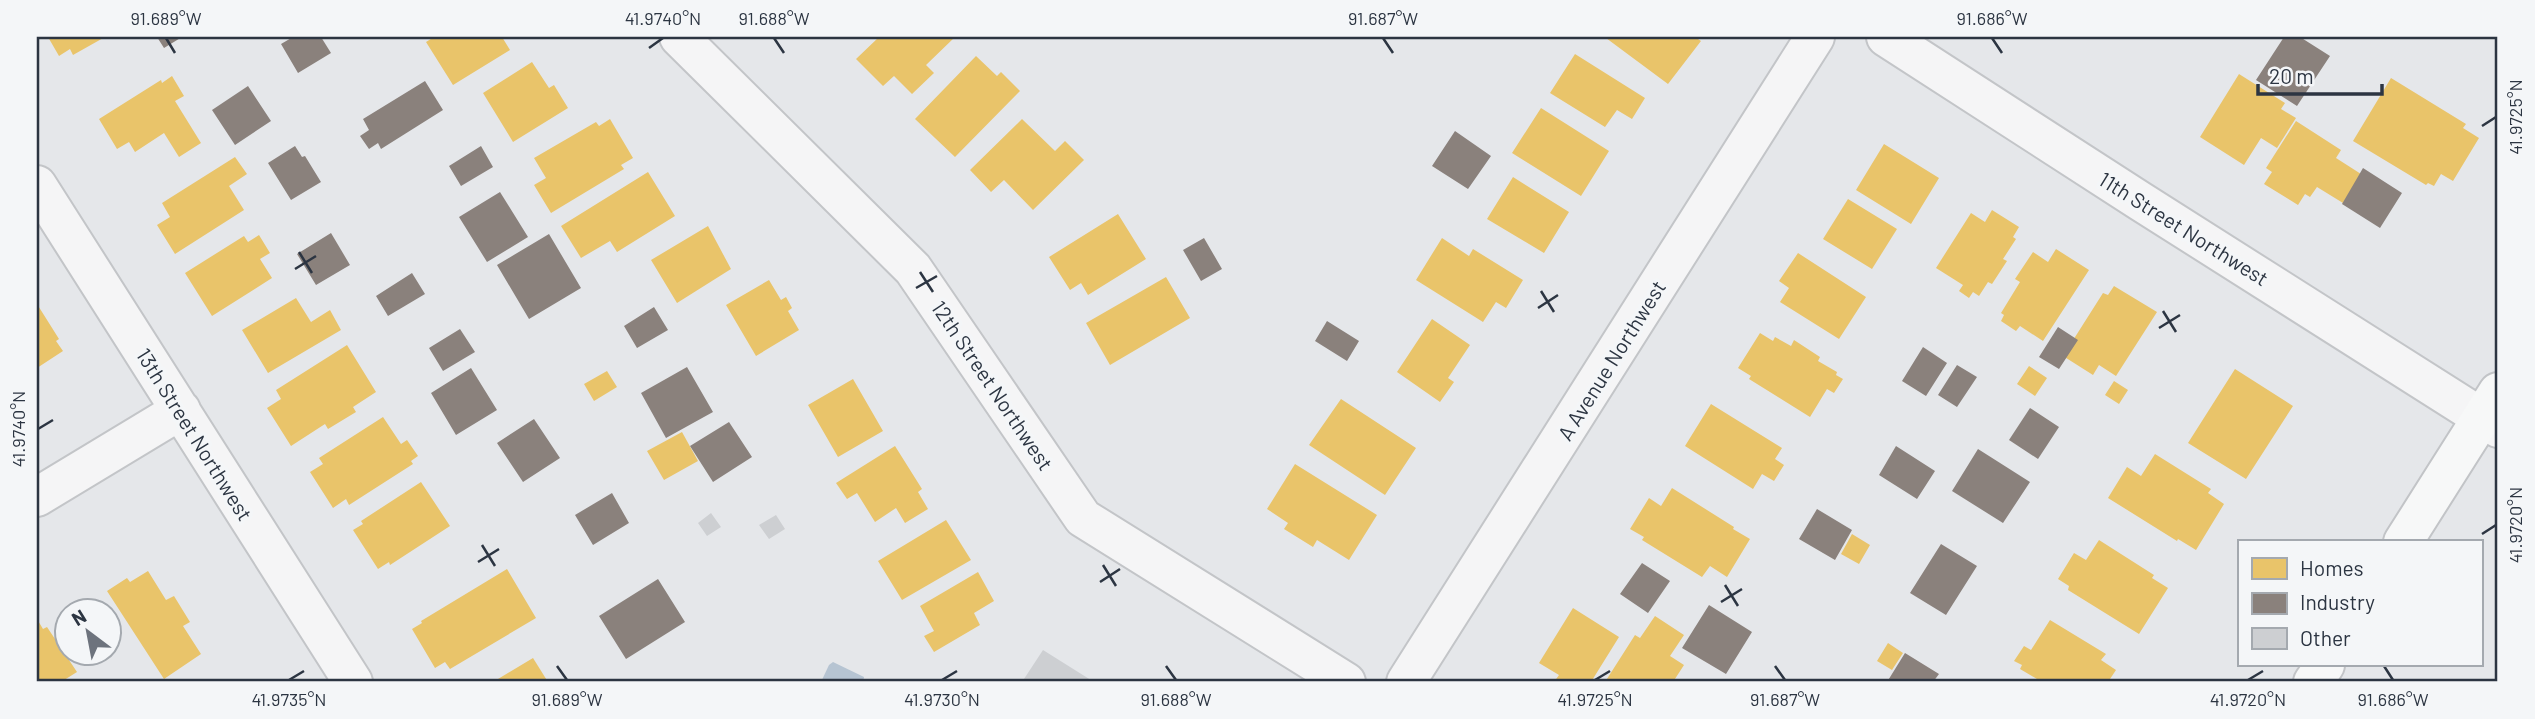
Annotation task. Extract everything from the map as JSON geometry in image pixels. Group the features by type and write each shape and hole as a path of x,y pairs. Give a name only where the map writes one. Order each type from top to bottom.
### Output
{"main road":[{"path":"2404,540 2493,412"},
{"path":"2313,682 2324,666"}],"street":[{"name":"12th Street Northwest","path":"680,37 913,269 1083,518 1346,682"},
{"name":"A Avenue Northwest","path":"1406,682 1815,37"},
{"name":"11th Street Northwest","path":"1886,37 2140,201 2493,412"},
{"name":"13th Street Northwest","path":"37,185 353,682"},
{"path":"37,497 181,410"}],"water":[{"path":"833,662 864,677 863,682 821,682"}],"building: Homes":[{"path":"48,37 105,37 73,55 70,49 59,56"},
{"path":"434,37 502,37 510,50 453,85 426,42"},
{"path":"879,37 955,37 926,65 934,73 912,94 894,76 883,86 856,59"},
{"path":"1695,37 1701,41 1668,84 1606,38"},
{"path":"1575,54 1645,98 1632,119 1617,110 1605,127 1550,93"},
{"path":"976,56 997,76 1001,72 1020,91 955,157 915,119"},
{"path":"532,62 549,88 554,85 568,108 513,142 483,93"},
{"path":"2239,74 2285,103 2281,109 2296,118 2277,148 2261,138 2244,165 2200,137"},
{"path":"172,76 184,96 175,101 201,143 179,157 164,133 135,152 129,142 117,149 99,119 161,80 162,83"},
{"path":"2391,78 2466,124 2463,128 2479,138 2453,181 2441,174 2434,186 2428,183 2426,185 2353,141"},
{"path":"1541,108 1609,151 1581,196 1512,153"},
{"path":"610,119 633,158 621,165 624,169 551,213 534,185 546,178 534,158 596,122 599,126"},
{"path":"1022,119 1055,151 1065,141 1084,160 1033,210 1004,180 991,192 970,170"},
{"path":"2296,121 2341,150 2336,158 2361,174 2343,203 2317,187 2310,197 2305,194 2298,205 2264,184 2272,172 2266,168"},
{"path":"1884,144 1939,178 1911,224 1856,190"},
{"path":"235,157 247,174 229,186 244,210 175,254 157,225 170,217 162,203"},
{"path":"648,172 675,216 617,252 610,241 581,258 561,226"},
{"path":"1513,177 1569,212 1544,253 1487,219"},
{"path":"1848,199 1897,229 1872,269 1823,239"},
{"path":"1992,210 2019,227 2013,237 2016,239 2003,259 2007,261 1992,284 1988,282 1979,296 1973,292 1969,298 1959,291 1963,285 1936,268 1971,213 1985,222"},
{"path":"1118,214 1146,259 1088,295 1081,283 1070,290 1049,257"},
{"path":"708,226 731,269 677,303 651,260"},
{"path":"259,235 270,253 260,259 272,278 212,316 185,273 244,236 248,242"},
{"path":"1442,238 1469,256 1473,249 1523,280 1506,308 1496,302 1483,322 1416,280"},
{"path":"2056,249 2089,270 2043,341 2020,326 2016,331 2001,321 2004,315 2001,313 2020,282 2015,279 2033,252 2048,262"},
{"path":"1798,253 1866,297 1839,339 1780,302 1789,288 1779,281"},
{"path":"1166,277 1190,318 1110,365 1086,323"},
{"path":"769,280 781,300 786,297 792,308 788,311 799,330 756,356 726,305"},
{"path":"2114,286 2157,312 2116,376 2099,365 2093,375 2063,356 2103,293 2108,295"},
{"path":"296,298 311,322 330,310 341,330 268,373 242,330"},
{"path":"37,304 59,339 56,341 63,351 37,368"},
{"path":"1432,319 1470,345 1448,378 1454,382 1440,402 1397,372"},
{"path":"1760,333 1773,341 1775,337 1791,346 1794,340 1820,357 1818,361 1837,372 1836,375 1843,379 1834,393 1827,389 1810,417 1749,379 1751,376 1738,368"},
{"path":"347,345 376,392 353,407 356,412 328,429 325,424 291,446 267,408 281,399 276,390"},
{"path":"2029,366 2047,378 2035,396 2017,384"},
{"path":"2235,369 2293,406 2246,479 2188,443"},
{"path":"607,371 617,387 594,401 584,384"},
{"path":"853,379 883,431 838,457 808,405"},
{"path":"2114,381 2128,390 2119,404 2105,395"},
{"path":"1341,399 1416,448 1385,495 1309,445"},
{"path":"1711,404 1782,448 1775,459 1784,465 1774,481 1762,474 1753,489 1685,446"},
{"path":"383,417 401,444 407,440 418,456 411,461 413,464 349,505 346,499 333,508 310,472 323,464 319,458"},
{"path":"682,432 698,461 664,480 647,451"},
{"path":"895,446 922,489 918,492 928,509 905,523 896,508 875,522 857,493 847,499 836,483"},
{"path":"2155,454 2211,489 2208,493 2224,504 2196,550 2108,498 2127,467 2141,476"},
{"path":"1295,464 1377,515 1349,560 1317,540 1313,547 1284,529 1288,523 1267,509"},
{"path":"421,482 450,526 390,565 389,562 378,569 353,530 363,524 361,521"},
{"path":"1672,488 1750,539 1727,577 1710,566 1702,577 1642,540 1644,537 1630,529 1649,498 1661,506"},
{"path":"946,520 971,560 902,600 878,561"},
{"path":"1852,534 1870,545 1859,564 1841,554"},
{"path":"2099,540 2154,575 2152,578 2168,588 2139,634 2068,590 2069,586 2058,579 2074,553 2086,560"},
{"path":"507,569 536,618 450,669 445,662 435,668 412,629"},
{"path":"148,571 166,600 174,596 190,622 183,626 201,654 164,679 122,614 122,596 110,596 107,591 127,578 130,582"},
{"path":"978,572 994,601 974,613 980,625 934,652 924,636 934,631 920,606"},
{"path":"1573,608 1619,637 1591,682 1554,682 1559,675 1539,663"},
{"path":"1655,616 1684,635 1670,656 1684,665 1673,682 1605,682 1635,635 1640,638"},
{"path":"37,619 43,629 47,627 52,634 52,666 73,666 77,672 61,682 37,682"},
{"path":"2050,620 2106,654 2101,660 2116,670 2108,682 2042,682 2020,669 2022,665 2014,661 2024,646 2031,650"},
{"path":"1888,643 1903,653 1892,670 1877,661"},
{"path":"533,658 548,682 493,682"}],"building: Industry":[{"path":"157,37 182,37 164,48"},
{"path":"293,37 321,37 331,53 298,73 281,44"},
{"path":"2284,37 2300,37 2330,56 2297,106 2256,80"},
{"path":"425,81 443,110 381,149 378,143 369,149 360,136 369,130 363,119"},
{"path":"248,86 271,121 235,145 212,110"},
{"path":"1455,131 1491,156 1468,189 1432,166"},
{"path":"295,146 302,157 305,156 321,182 291,200 268,163"},
{"path":"481,146 493,167 461,186 449,166"},
{"path":"2363,168 2402,193 2380,228 2342,204"},
{"path":"500,192 528,237 487,262 459,217"},
{"path":"331,233 350,265 316,285 297,254"},
{"path":"549,234 581,288 529,319 497,265"},
{"path":"1204,238 1222,269 1201,281 1183,250"},
{"path":"412,273 425,294 388,316 376,296"},
{"path":"654,307 668,330 637,348 624,326"},
{"path":"1327,321 1359,341 1347,361 1315,341"},
{"path":"2058,327 2078,340 2059,369 2039,357"},
{"path":"460,329 475,352 443,371 429,348"},
{"path":"1923,347 1947,363 1926,396 1902,381"},
{"path":"1957,365 1977,377 1957,407 1938,395"},
{"path":"687,367 713,412 666,438 641,393"},
{"path":"471,368 497,410 456,435 431,393"},
{"path":"2030,408 2059,427 2038,459 2009,440"},
{"path":"534,419 560,458 523,482 497,443"},
{"path":"729,422 752,457 713,482 690,446"},
{"path":"1896,446 1935,471 1917,499 1879,475"},
{"path":"1978,449 2030,482 2003,523 1952,491"},
{"path":"612,493 629,523 593,545 575,515"},
{"path":"1817,509 1852,530 1835,560 1799,539"},
{"path":"1941,544 1977,566 1946,615 1910,593"},
{"path":"1642,563 1670,581 1648,613 1620,594"},
{"path":"658,579 685,622 626,659 599,616"},
{"path":"1709,605 1752,632 1726,674 1682,648"},
{"path":"1905,653 1939,674 1933,682 1887,682"}],"building: Other":[{"path":"711,513 721,527 707,536 698,523"},
{"path":"776,515 785,529 769,539 759,525"},
{"path":"1043,650 1094,682 1022,682"}]}
